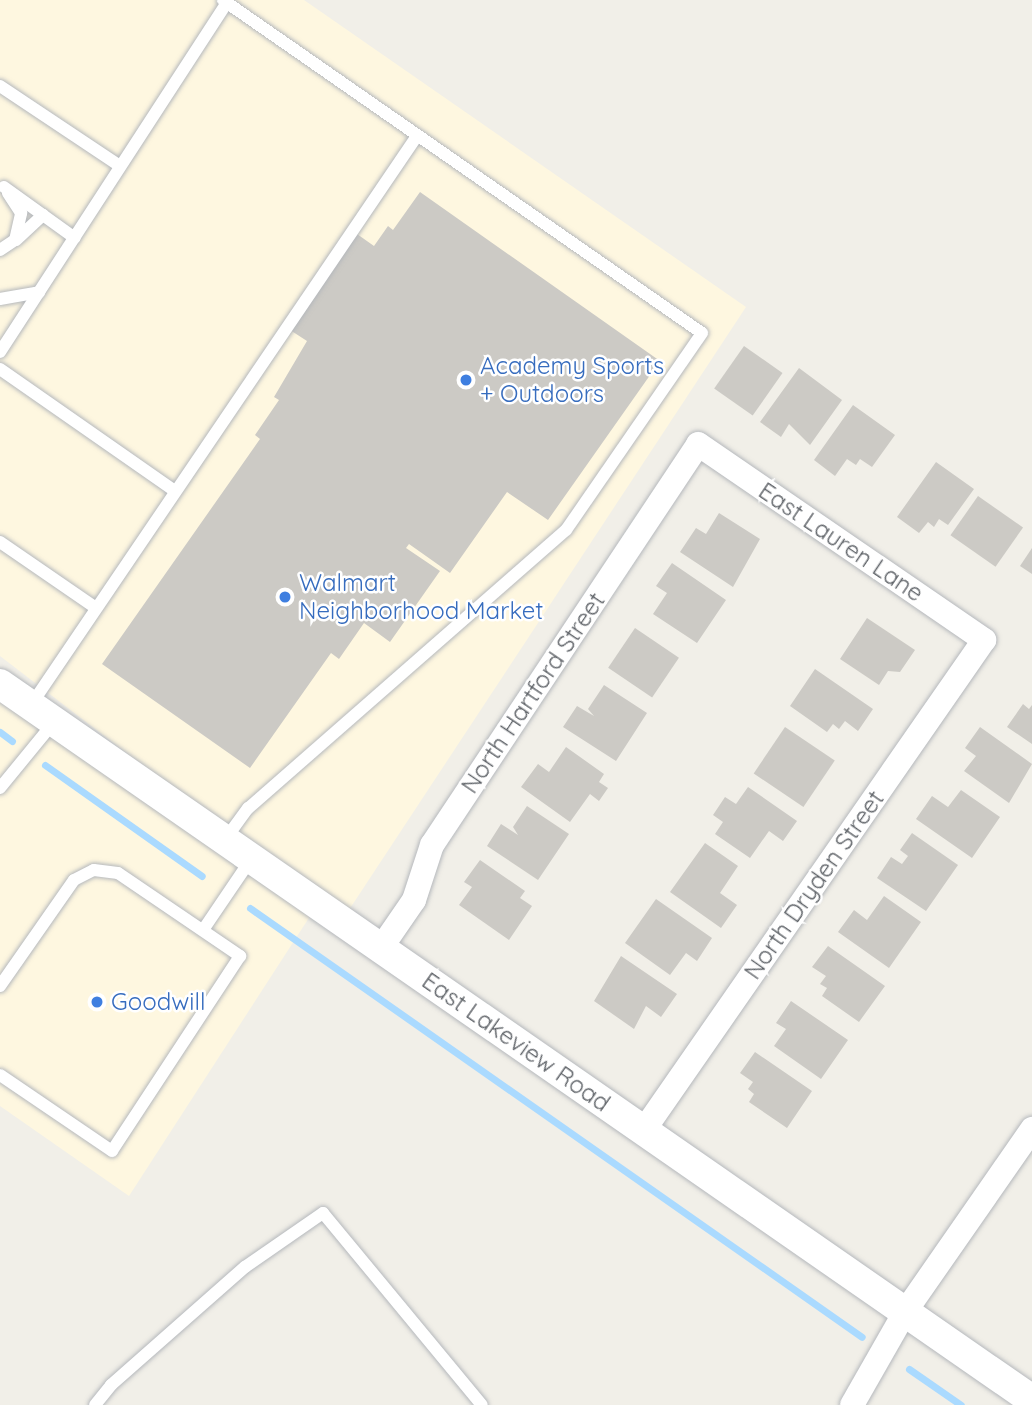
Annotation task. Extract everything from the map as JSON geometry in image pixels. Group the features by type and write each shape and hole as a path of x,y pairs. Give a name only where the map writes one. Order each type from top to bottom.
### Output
{"street":[{"name":"East Lauren Lane","path":"698,444 984,640"},
{"name":"North Hartford Street","path":"381,948 414,900 432,845 698,444"},
{"name":"North Dryden Street","path":"644,1130 984,640"},
{"name":"East Lakeview Road","path":"0,684 1032,1400"},
{"path":"852,1405 905,1312 1030,1135"}],"lane":[{"path":"0,352 75,237 117,164 224,2 702,333 566,530 248,807 225,840"},
{"path":"0,86 117,164"},
{"path":"30,705 417,136"},
{"path":"2,186 75,237"},
{"path":"2,186 21,213 15,240"},
{"path":"0,250 43,215"},
{"path":"0,299 39,292"},
{"path":"0,369 176,491"},
{"path":"0,542 96,608"},
{"path":"0,788 55,722"},
{"path":"203,930 252,859"},
{"path":"0,986 74,880 94,870 118,873 240,956 113,1151 0,1075"},
{"path":"95,1405 111,1385 245,1267 323,1213 482,1405"}],"shaded area":[{"path":"0,0 304,0 746,307 343,919 0,656"},
{"path":"0,692 316,907 129,1196 0,1106"}],"building":[{"name":"Academy Sports + Outdoors","path":"420,192 660,361 548,520 507,492 450,573 409,544 406,548 440,571 390,642 364,623 339,659 331,653 250,768 102,664 260,439 255,435 279,400 274,397 307,341 290,330 357,234 374,246 388,226 393,230"},
{"path":"744,346 783,373 753,416 714,389"},
{"path":"799,368 842,400 810,445 789,424 781,437 760,422"},
{"path":"853,405 895,435 872,467 860,459 856,465 847,459 835,476 814,460"},
{"path":"936,462 974,489 948,525 939,519 934,527 928,522 919,533 897,517"},
{"path":"978,496 1023,528 996,567 950,535"},
{"path":"719,513 760,539 733,587 680,552 696,528 706,534"},
{"path":"1032,548 1032,574 1020,566"},
{"path":"672,563 726,600 697,643 653,614 667,593 656,586"},
{"path":"867,618 915,650 900,672 888,671 879,685 840,659"},
{"path":"635,628 679,658 652,697 608,668"},
{"path":"815,669 873,709 858,731 845,721 839,729 833,724 827,732 790,706"},
{"path":"604,685 647,713 616,761 563,727 577,706 594,716 588,709"},
{"path":"1023,704 1029,709 1032,705 1032,744 1007,727"},
{"path":"785,727 835,761 803,807 754,773"},
{"path":"980,727 1032,764 1009,803 964,771 976,756 965,748"},
{"path":"566,747 604,774 599,782 608,788 599,801 590,794 570,822 521,787 538,764 549,772"},
{"path":"748,787 797,821 783,841 769,831 750,858 715,834 723,822 713,815 725,797 736,804"},
{"path":"961,790 1000,817 972,858 916,819 932,796 948,807"},
{"path":"527,806 569,834 538,880 487,846 501,824 518,835 513,827"},
{"path":"912,833 958,865 926,911 877,878 891,857 902,864 908,856 900,850"},
{"path":"705,843 738,866 720,893 737,905 721,928 670,892"},
{"path":"480,860 525,891 520,898 532,906 509,940 459,905 472,887 464,882"},
{"path":"884,896 921,922 889,968 838,932 854,910 867,920"},
{"path":"656,899 712,938 697,961 686,953 670,975 625,943"},
{"path":"828,946 885,986 859,1022 822,996 827,988 820,984 826,976 812,967"},
{"path":"621,956 677,994 661,1017 646,1006 634,1029 594,1001"},
{"path":"791,1001 848,1040 821,1079 774,1046 786,1029 776,1023"},
{"path":"755,1052 812,1091 787,1128 749,1102 754,1094 748,1089 753,1082 740,1073"}],"waterway":[{"path":"0,732 12,741"},
{"path":"45,765 202,876"},
{"path":"250,908 862,1337"},
{"path":"909,1369 961,1405"}],"place":[{"name":"Academy Sports + Outdoors","path":"466,380"},
{"name":"Walmart Neighborhood Market","path":"285,597"},
{"name":"Goodwill","path":"97,1002"}]}
